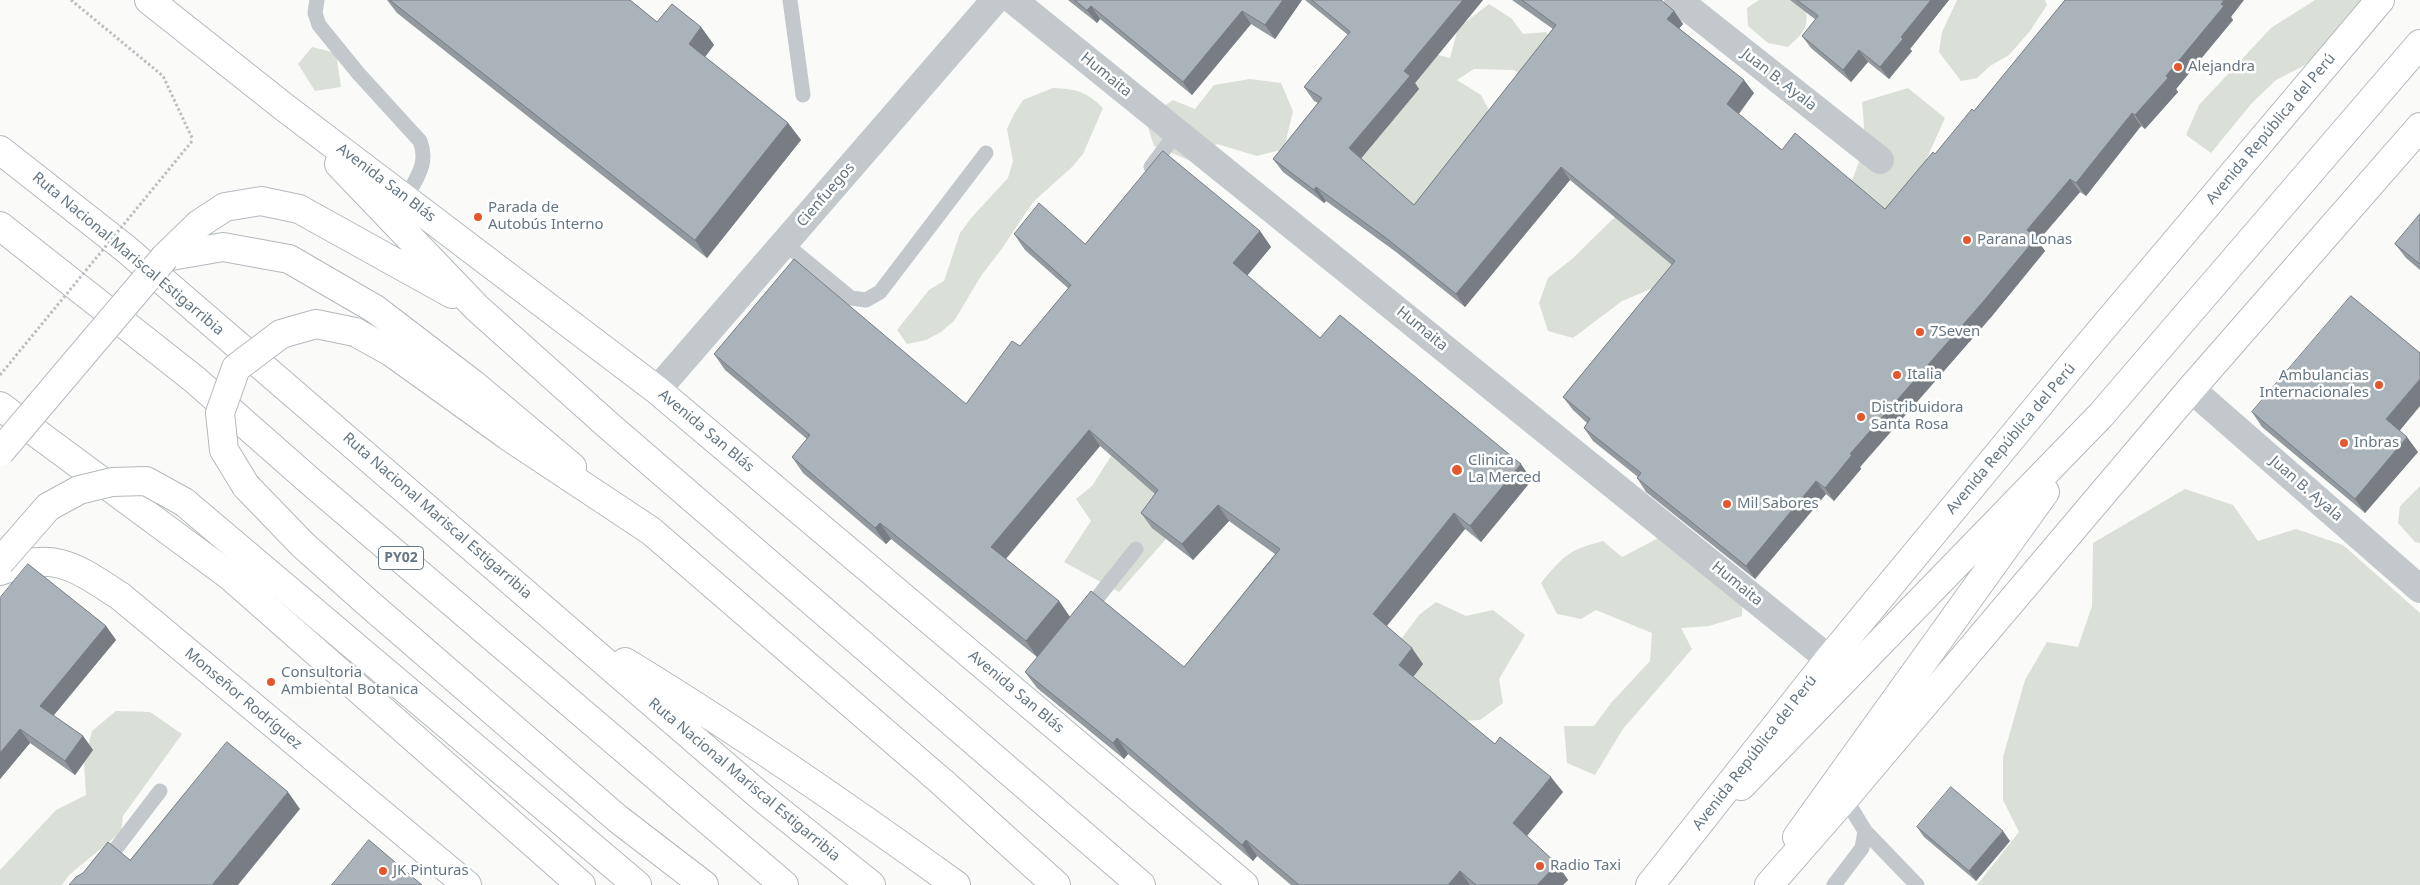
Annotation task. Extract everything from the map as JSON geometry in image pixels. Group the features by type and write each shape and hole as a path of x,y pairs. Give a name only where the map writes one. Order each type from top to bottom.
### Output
{"main road":[{"name":"Avenida San Blás","path":"149,0 284,107 657,390 1022,691 1244,885"},
{"name":"Avenida República del Perú","path":"1650,885 1829,659 2081,354 2380,0"},
{"path":"1640,885 1669,860 2100,414 2420,44"},
{"path":"284,107 477,308 609,426 1141,885"},
{"path":"1768,885 1845,798 2191,389 2420,127"},
{"name":"Ruta Nacional Mariscal Estigarribia","path":"0,150 126,248 758,794 871,885"},
{"path":"0,452 165,256 198,224 225,207 261,202 299,209 477,308"},
{"name":"PY02","path":"0,226 194,379 310,482 784,885"},
{"path":"165,256 223,247 289,259 375,308 472,384 650,531 942,782 1056,885"},
{"path":"650,531 508,436 391,352 355,332 316,324 281,334 236,368 220,413 224,450 246,486 303,545 618,819 704,885"},
{"path":"0,406 230,576 581,885"},
{"path":"1763,885 2100,414"},
{"path":"0,562 48,507 79,490 112,482 146,482 184,502 637,885"},
{"name":"Monseñor Rodríguez","path":"0,570 29,562 60,562 81,570 120,596 467,885"},
{"path":"560,622 712,714 824,790 956,885"}],"street":[{"name":"Cienfuegos","path":"657,390 995,0"},
{"name":"Humaita","path":"1013,0 1829,659"},
{"name":"Juan B. Ayala","path":"1678,0 1880,160"},
{"name":"Juan B. Ayala","path":"2191,389 2420,589"}],"lane":[{"path":"317,0 315,13 319,25 358,73 420,141 424,152 424,162 406,198"},
{"path":"790,0 803,95"},
{"path":"1143,179 1177,132"},
{"path":"784,243 851,298 866,300 880,292 986,153"},
{"path":"1075,626 1136,549"},
{"path":"88,885 160,791"},
{"path":"1845,798 1865,831 1917,885"},
{"path":"1834,885 1862,848 1865,831"}],"path":[{"path":"0,375 193,140 163,76 71,0"}],"shaded area":[{"path":"1759,0 1790,0 1806,12 1805,28 1800,36 1788,47 1768,43 1748,26 1747,8"},
{"path":"1957,0 2045,0 2047,5 2030,31 2009,55 1990,66 1977,78 1961,81 1939,52 1942,32"},
{"path":"2315,0 2375,0 2305,65 2276,80 2252,103 2211,153 2186,135 2199,105 2271,28"},
{"path":"1489,4 1512,19 1523,34 1546,32 1558,48 1530,82 1514,70 1474,69 1457,80 1481,95 1489,110 1423,218 1340,184 1419,89 1402,76 1431,53 1450,58 1458,28"},
{"path":"312,47 336,53 341,87 315,91 298,64"},
{"path":"1250,79 1281,83 1293,111 1284,149 1257,156 1217,144 1191,161 1154,146 1145,118 1173,100 1195,109 1214,85"},
{"path":"1053,88 1068,89 1086,94 1103,108 1083,154 1072,167 1033,202 981,276 954,321 941,332 926,340 907,344 897,330 929,290 944,281 960,233 1008,178 1013,161 1007,129 1014,114 1023,100"},
{"path":"1908,88 1945,118 1926,160 1892,213 1850,185 1859,162 1863,144 1862,102"},
{"path":"1615,217 1684,275 1622,301 1573,338 1548,331 1539,303 1548,278 1572,259"},
{"path":"1111,456 1169,506 1166,539 1119,592 1064,562 1091,521 1076,499 1092,486"},
{"path":"2420,486 2420,543 2415,542 2398,523 2400,506"},
{"path":"2185,489 2233,505 2258,541 2296,529 2343,545 2420,613 2420,885 1977,885 2019,832 2003,800 2003,757 2025,680 2047,642 2078,647 2092,606 2093,543"},
{"path":"1672,531 1743,589 1742,616 1709,626 1681,628 1692,649 1623,729 1595,775 1567,763 1564,726 1594,726 1611,703 1650,661 1652,633 1596,610 1581,619 1557,614 1541,583 1562,560 1582,547 1603,541 1622,557"},
{"path":"1436,602 1466,616 1493,610 1525,635 1499,679 1503,703 1480,720 1459,721 1410,681 1399,642 1419,615"},
{"path":"116,711 150,712 182,734 123,816 121,832 69,875 62,885 0,885 0,870 56,810 86,795 84,762 92,731"}],"building":[{"path":"390,0 630,0 657,22 672,4 701,27 689,44 788,123 695,240"},
{"path":"1075,0 1283,0 1265,25 1242,11 1183,82 1091,6 1087,10"},
{"path":"1312,0 1463,0 1404,71 1410,76 1349,148 1414,205 1556,25 1522,0 1661,0 1674,11 1667,19 1744,80 1727,104 1782,150 1795,133 1885,209 1933,152 1935,154 1972,109 1974,111 2065,0 2224,0 2221,4 2224,6 2166,76 2168,78 2135,115 2132,113 2076,183 2070,179 2027,230 2036,238 1850,454 1852,455 1825,488 1816,481 1746,566 1637,478 1641,473 1584,428 1590,419 1563,397 1675,261 1561,167 1456,294 1386,238 1316,187 1314,190 1273,159 1322,98 1304,87 1350,32"},
{"path":"1797,0 1931,0 1880,67 1859,50 1843,70 1802,36 1818,16"},
{"path":"1163,151 1260,231 1233,263 1320,338 1340,315 1521,464 1470,526 1454,513 1373,614 1412,648 1399,665 1495,744 1500,737 1551,777 1513,823 1557,864 1537,885 1476,885 1460,871 1448,885 1299,885 1246,840 1242,845 1117,738 1113,743 1025,672 1091,591 1184,667 1280,549 1218,505 1182,544 1141,513 1158,490 1089,430 991,547 1059,601 1026,641 880,523 875,528 792,457 810,435 714,354 794,259 966,404 1012,341 1020,346 1071,285 1014,234 1039,203 1085,244"},
{"path":"2420,214 2420,264 2395,244"},
{"path":"2351,296 2420,353 2420,379 2386,419 2407,437 2355,499 2252,412"},
{"path":"28,564 106,626 40,706 83,736 65,761 20,729 0,753 0,598"},
{"path":"227,742 288,792 212,885 69,885 76,877 83,873 108,842 130,860"},
{"path":"1951,787 2003,831 1969,871 1917,827"},
{"path":"369,840 422,885 332,885"}],"place":[{"name":"Alejandra","path":"2178,67"},
{"name":"Parada de Autobús Interno","path":"478,217"},
{"name":"Parana Lonas","path":"1967,240"},
{"name":"7Seven","path":"1920,332"},
{"name":"Italia","path":"1897,375"},
{"name":"Ambulancias Internacionales","path":"2379,385"},
{"name":"Distribuidora Santa Rosa","path":"1861,417"},
{"name":"Inbras","path":"2344,443"},
{"name":"Clinica La Merced","path":"1457,470"},
{"name":"Mil Sabores","path":"1727,504"},
{"name":"Consultoria Ambiental Botanica","path":"271,682"},
{"name":"Radio Taxi","path":"1540,866"},
{"name":"JK Pinturas","path":"383,871"}]}
